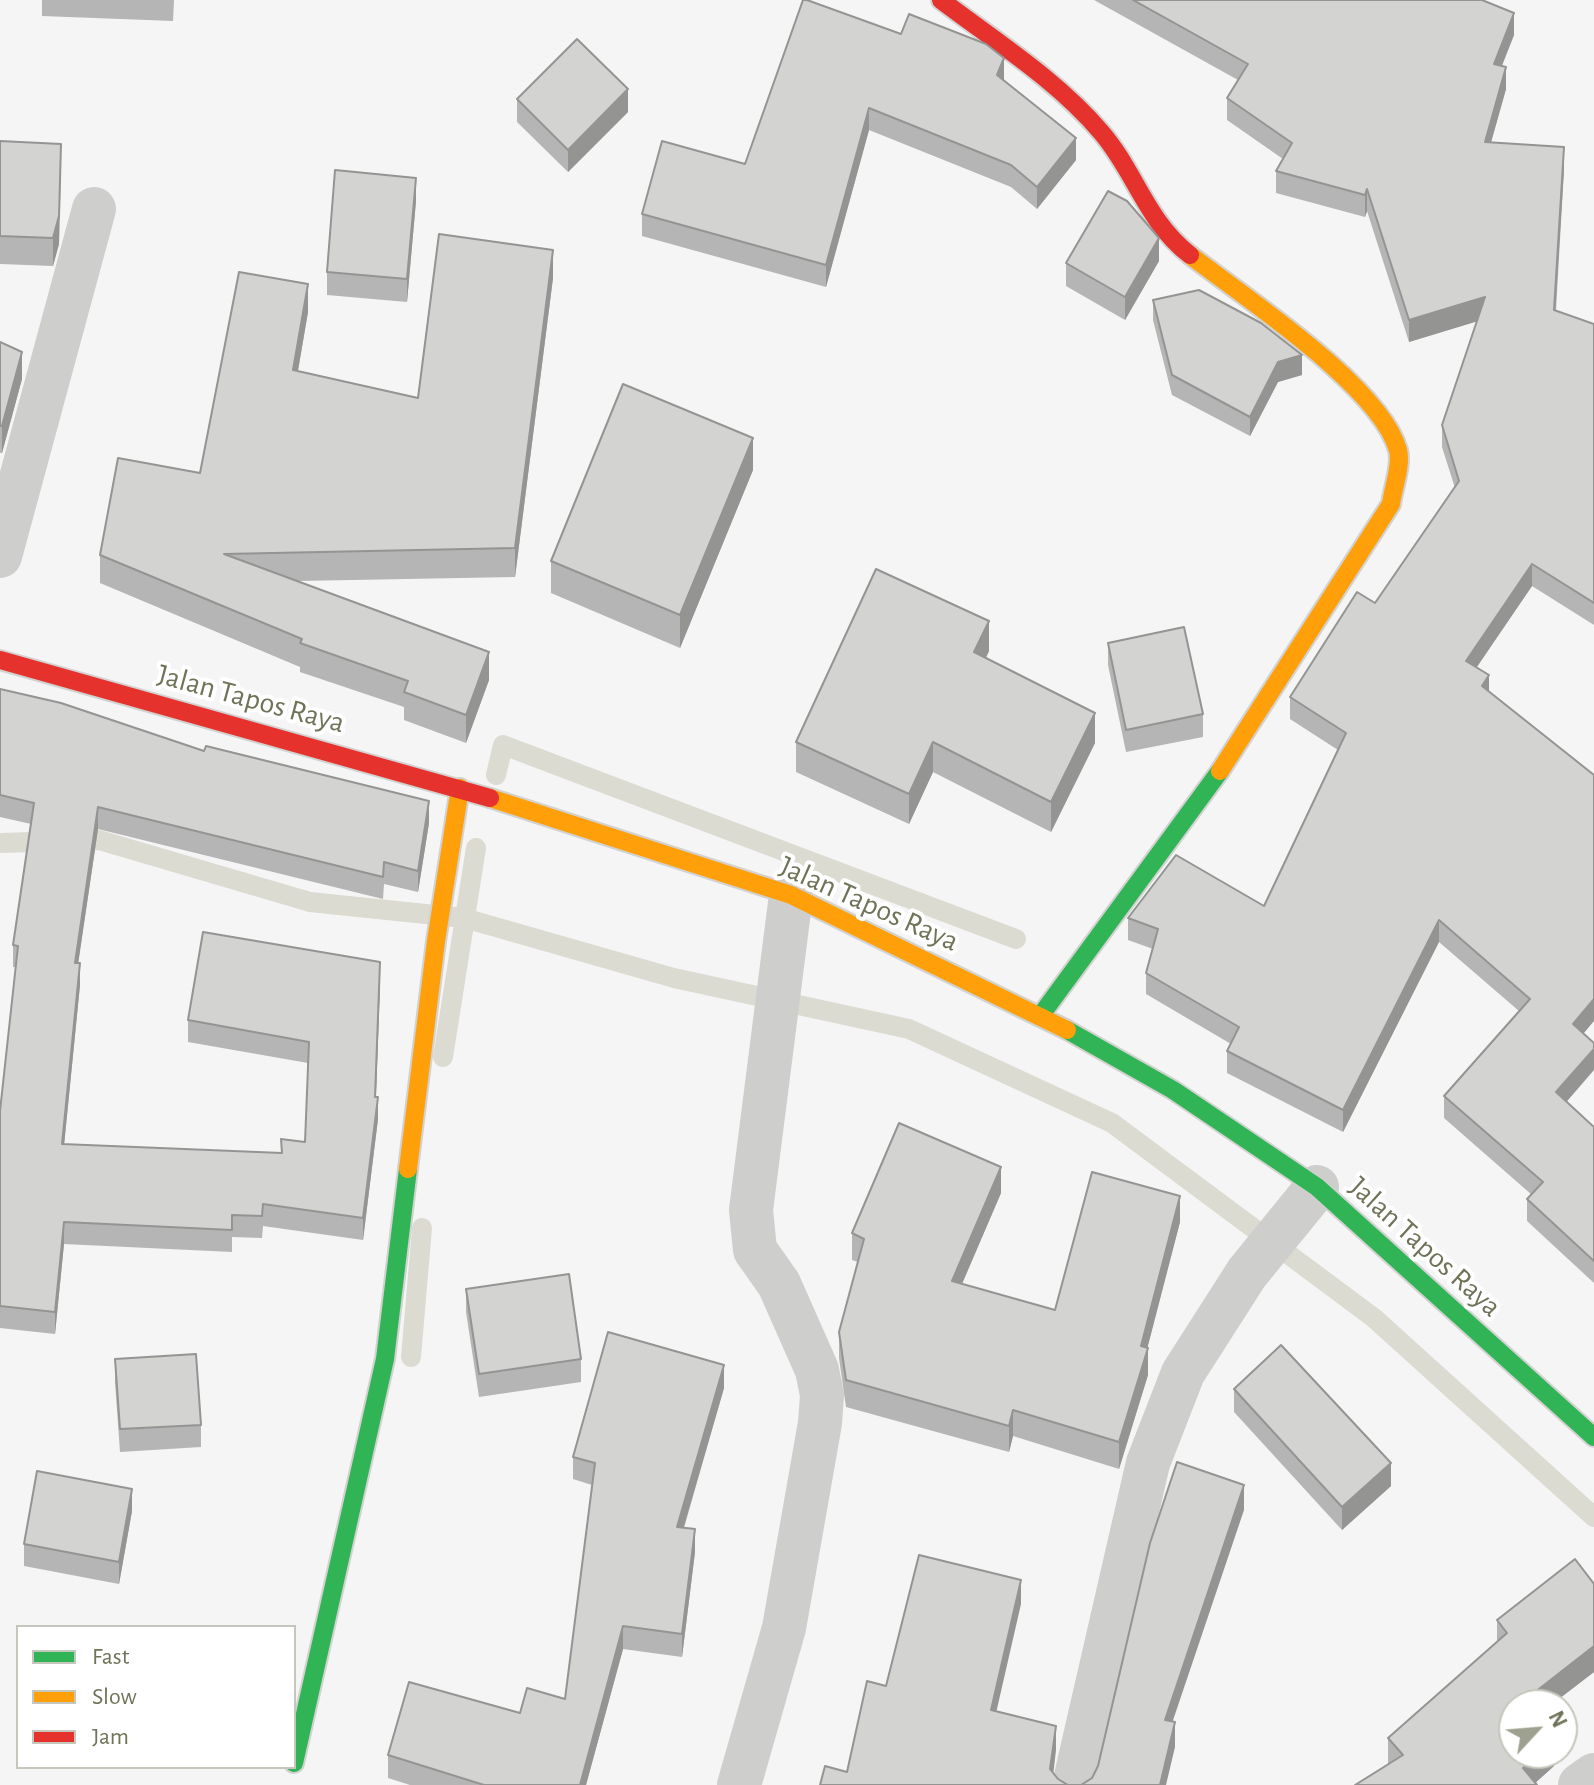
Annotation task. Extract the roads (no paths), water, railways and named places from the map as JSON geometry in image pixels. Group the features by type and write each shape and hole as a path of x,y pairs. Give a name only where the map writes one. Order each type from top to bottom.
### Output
{"street":[{"path":"941,0 1071,99 1104,135 1146,208 1182,249 1352,382 1386,420 1399,453 1391,504 1324,611 1203,798 1041,1015"},
{"path":"0,556 94,209"},
{"name":"Jalan Tapos Raya","path":"0,660 460,788 791,895 1041,1015 1173,1090 1594,1437"},
{"path":"296,1756 385,1359 436,941 460,788"},
{"path":"739,1785 784,1628 820,1423 822,1395 817,1370 779,1284 755,1250 751,1210 791,895"},
{"path":"1074,1785 1148,1463 1183,1373 1247,1273 1307,1198"},
{"path":"1580,1785 1594,1775"}],"waterway":[{"path":"496,775 503,745 1016,939"},
{"path":"0,843 99,840 310,902 464,918 674,978 909,1029 1112,1123 1374,1318 1594,1517"},
{"path":"443,1057 476,848"},
{"path":"411,1357 422,1228"}]}
